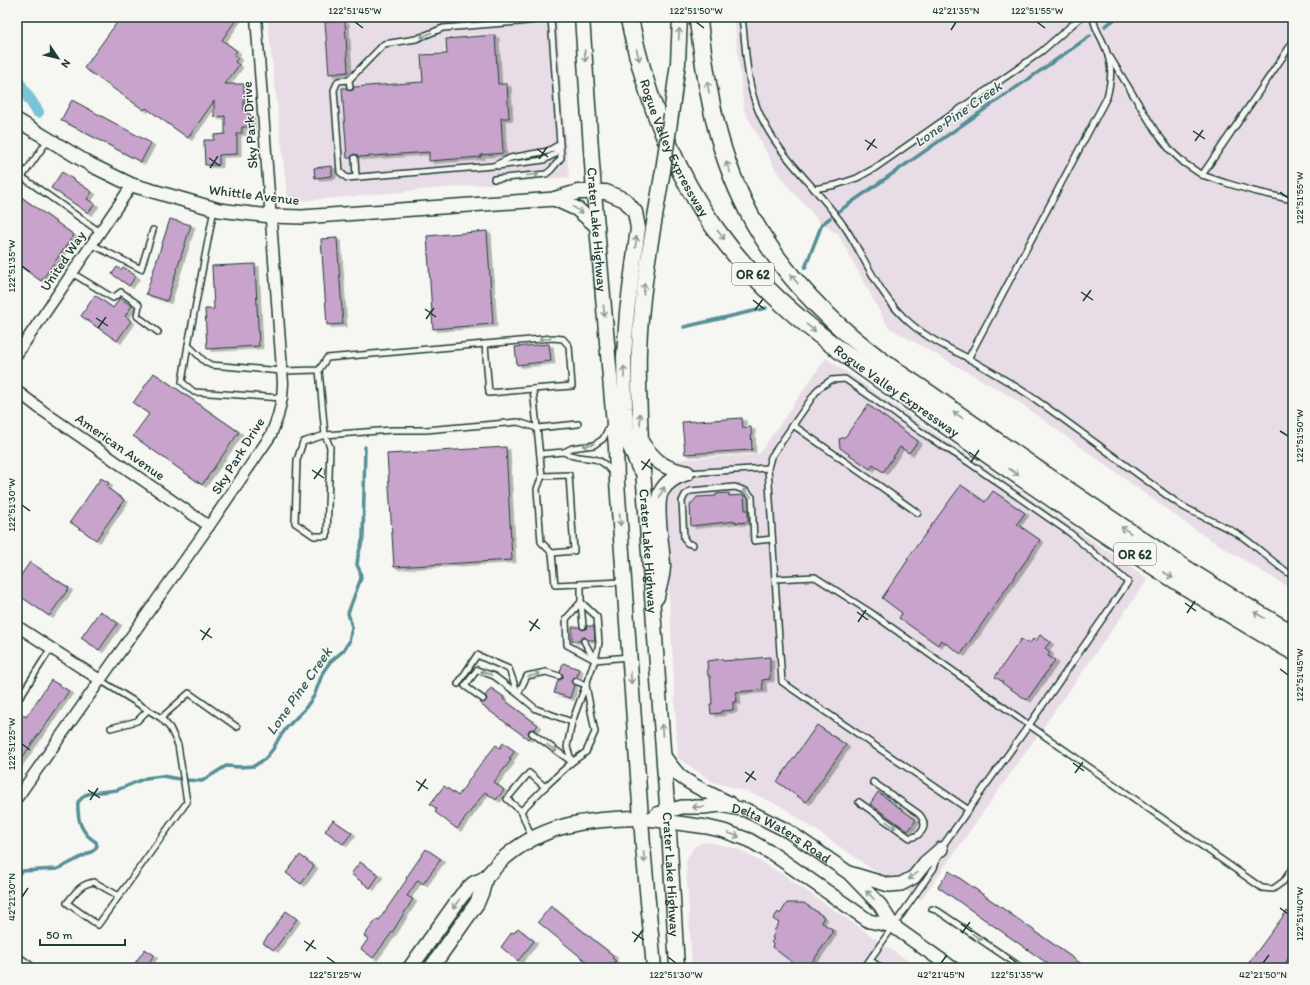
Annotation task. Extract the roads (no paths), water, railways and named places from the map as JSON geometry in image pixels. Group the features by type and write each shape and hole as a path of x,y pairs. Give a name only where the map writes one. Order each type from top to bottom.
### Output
{"highway":[{"name":"Rogue Valley Expressway","path":"629,17 642,72 654,111 678,167 718,232 744,264 775,296 794,314 843,352 1014,472 1156,568 1293,651"},
{"name":"Rogue Valley Expressway","path":"698,17 703,61 712,113 726,161 735,184 754,223 765,240 800,286 817,304 858,342 901,375 1119,525 1224,594 1293,634"}],"main road":[{"name":"Crater Lake Highway","path":"582,17 594,192 613,419 641,818 654,968"},
{"name":"Crater Lake Highway","path":"677,968 664,756 641,442 639,359 646,272 672,115 678,63 680,17"},
{"path":"554,199 578,192 606,192 625,200 635,212 638,228 627,312 624,357 625,408 628,442 644,478"},
{"path":"554,199 577,209 597,226"},
{"path":"641,442 652,457 664,466 687,473"},
{"path":"654,613 663,568 658,505 660,493 666,485 678,476 687,473"},
{"name":"Delta Waters Road","path":"410,968 462,895 472,885 485,879 502,860 520,846 539,834 566,825 594,820 641,818"},
{"name":"Delta Waters Road","path":"431,968 478,903 485,879"},
{"path":"17,961 27,968"}],"street":[{"name":"Sky Park Drive","path":"17,798 209,526 271,435 278,416 282,398 282,371 256,17"},
{"name":"Whittle Avenue","path":"17,120 91,165 132,184 214,208 270,216 302,217 554,199"},
{"name":"United Way","path":"17,354 132,184"},
{"name":"American Avenue","path":"17,390 43,411 209,526"},
{"path":"17,626 100,680"},
{"path":"664,756 674,770 690,783 746,810"},
{"name":"Delta Waters Road","path":"668,817 682,807 720,806 746,810 766,820 788,832 849,873 880,905 893,926 952,968"},
{"name":"Delta Waters Road","path":"641,818 668,817 724,831 749,840 773,854 869,921 893,926"},
{"path":"849,873 889,885 900,884 914,877 925,863 940,850"}],"lane":[{"path":"494,178 546,174 561,158 560,144 550,17 519,22 443,28 416,39 384,44 349,80 338,81 334,90 340,172 347,178 493,166 544,160 555,154 560,144"},
{"path":"742,17 749,75 753,94 758,110 766,126 776,143 840,220 878,286 891,304 910,324 922,333 1030,396 1184,507 1228,528 1243,537 1274,563 1293,576"},
{"path":"814,189 836,185 857,178 875,168 1042,51 1081,17"},
{"path":"1093,17 1095,26 1107,53 1156,132 1170,150 1184,163 1202,175 1253,191 1293,200"},
{"path":"1202,175 1292,45"},
{"path":"968,359 1107,97 1111,82 1111,69 1107,53"},
{"path":"349,80 350,88"},
{"path":"48,140 22,177 100,232"},
{"path":"493,166 510,158 548,151 560,144"},
{"path":"355,158 356,177"},
{"path":"214,208 182,382 194,392 282,398"},
{"path":"92,244 141,269 153,230"},
{"path":"72,273 113,298 121,292 139,305 137,316 158,332"},
{"path":"485,344 489,393 572,386 569,346 563,339 553,338 485,344 327,358 319,370 325,435 330,446 327,536 314,536 295,523 297,460 304,442 325,435 392,430 426,430 518,422 537,428 578,424"},
{"path":"188,345 204,361 211,365 282,371 319,370"},
{"path":"864,968 934,868 940,850 969,810 1029,725 1128,582 1070,533 968,462 930,438 845,379 831,380 818,389 771,457 768,468 782,682 969,810"},
{"path":"533,389 542,476 537,489 541,542 552,553 555,585 624,582"},
{"path":"540,454 564,452 572,448 594,445 603,439 613,419"},
{"path":"793,425 918,513"},
{"path":"564,452 571,457 594,458 603,463 612,472 617,482"},
{"path":"687,473 768,468"},
{"path":"542,476 569,475 574,551 552,553"},
{"path":"693,545 687,543 684,538 682,501 685,495 690,492 735,487 746,491 752,497 754,541 772,539"},
{"path":"775,579 815,577 870,612 1262,888 1273,889 1284,881 1293,867"},
{"path":"581,584 583,626"},
{"path":"581,602 566,619 567,645 595,660 630,657"},
{"path":"572,762 567,747 572,722 595,660 599,643 597,617 581,602"},
{"path":"584,641 595,660"},
{"path":"20,697 51,648"},
{"path":"458,684 477,656 509,669 518,694"},
{"path":"483,699 465,686 477,670 494,676 536,709 572,722"},
{"path":"518,694 527,676 546,672 559,676"},
{"path":"100,680 161,718 170,728 178,745 187,802 98,925 67,903 77,890 86,883 94,882 118,896"},
{"path":"575,681 586,685"},
{"path":"521,811 572,762 586,752 595,732 586,685"},
{"path":"161,718 189,693 238,727"},
{"path":"111,728 137,721 148,710"},
{"path":"532,733 572,762"},
{"path":"532,839 521,811 507,799 529,773 545,787"},
{"path":"859,802 910,838 917,836 922,832 924,824 923,819 873,782"},
{"path":"932,909 938,911 1022,968"},
{"path":"870,960 881,968"}],"waterway":[{"path":"1105,26 1118,17"},
{"name":"Lone Pine Creek","path":"839,211 1090,36"},
{"path":"17,80 38,112"},
{"name":"Lone Pine Creek","path":"805,268 822,224 830,218"},
{"name":"Lone Pine Creek","path":"684,327 766,308"},
{"name":"Lone Pine Creek","path":"17,874 23,871 57,869 93,851 97,846 96,842 83,830 78,815 78,802 85,795 117,790 146,778 162,776 202,781 226,766 254,766 265,759 288,726 304,710 314,696 323,672 330,662 343,651 349,642 352,627 348,613 361,578 357,565 363,538 365,447"}]}
